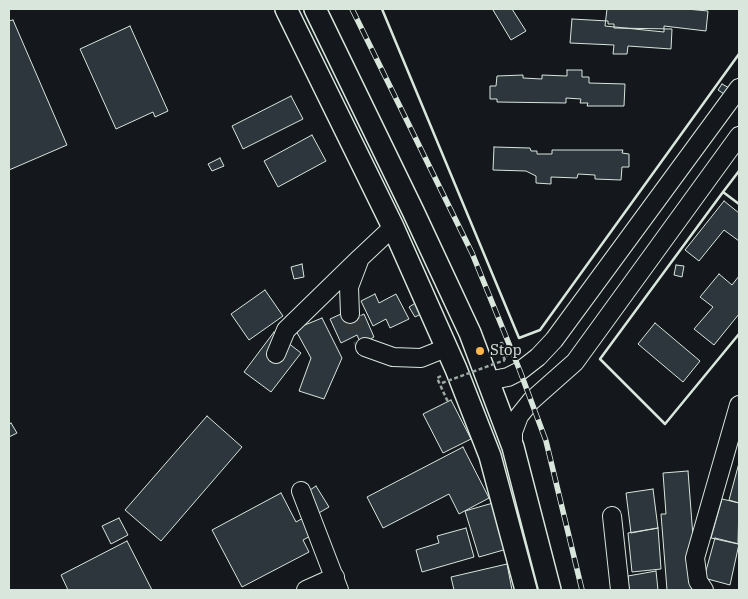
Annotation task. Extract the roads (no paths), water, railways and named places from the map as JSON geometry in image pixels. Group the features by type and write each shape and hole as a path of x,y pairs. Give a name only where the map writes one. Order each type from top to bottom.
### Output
{"main road":[{"path":"286,9 393,227 446,348 490,456 526,590"},
{"path":"315,9 418,220 470,333 513,447 550,590"}],"street":[{"path":"488,381 508,377 520,371 538,357 554,340 739,88"},
{"path":"513,447 513,432 519,416 531,401 575,362 739,136"},
{"path":"276,354 286,330 393,227"},
{"path":"350,314 349,287 360,258"},
{"path":"365,347 393,357 421,358 446,348"},
{"path":"704,590 698,581 695,558 739,405"},
{"path":"301,491 337,584 306,590"},
{"path":"612,516 620,590"}],"tunnel":[{"path":"350,314 365,347"}],"railway":[{"path":"352,9 472,253 520,371 546,441 582,590"}],"place":[{"name":"Stop","path":"480,351"}]}
